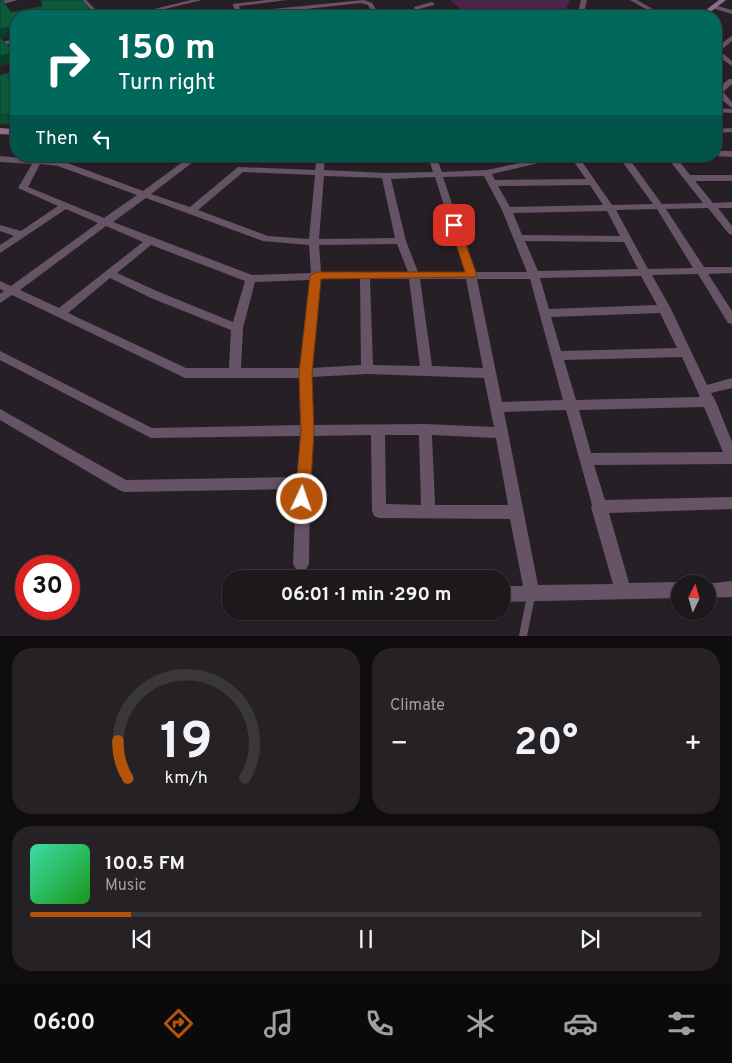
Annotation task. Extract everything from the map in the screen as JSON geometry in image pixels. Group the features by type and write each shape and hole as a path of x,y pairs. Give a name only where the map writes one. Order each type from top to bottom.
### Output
{"street":[{"path":"0,3 15,0"},
{"path":"83,0 93,10"},
{"path":"155,10 199,0"},
{"path":"234,2 284,0"},
{"path":"289,0 293,8"},
{"path":"633,0 651,10"},
{"path":"710,10 723,0"},
{"path":"278,10 362,1 370,4 374,10"},
{"path":"417,10 416,8 432,4"},
{"path":"714,7 732,12"},
{"path":"722,46 732,38"},
{"path":"722,56 732,64"},
{"path":"722,96 732,106"},
{"path":"36,162 23,188 150,241 250,279 316,276 534,275 732,270"},
{"path":"55,162 267,239 314,242 402,241"},
{"path":"0,298 189,162"},
{"path":"301,564 303,483 307,431 306,374 316,276 314,242 321,162"},
{"path":"434,162 471,275 532,594"},
{"path":"491,178 539,162"},
{"path":"578,162 610,209 665,309 708,396 732,458 586,459"},
{"path":"626,162 660,207 702,270 732,320"},
{"path":"675,162 732,232"},
{"path":"190,212 241,169 386,176 438,175 592,182"},
{"path":"386,176 402,241 414,275 426,370"},
{"path":"491,178 507,210 534,275 623,590"},
{"path":"688,178 732,178"},
{"path":"0,250 64,206"},
{"path":"507,210 732,206"},
{"path":"0,228 22,235"},
{"path":"519,238 626,239"},
{"path":"60,313 150,241"},
{"path":"110,274 155,295 237,328"},
{"path":"365,276 367,368"},
{"path":"235,374 237,328 250,279"},
{"path":"0,285 185,373 306,374 367,368 489,373"},
{"path":"546,314 665,309"},
{"path":"557,356 686,352"},
{"path":"0,355 150,433 425,429 501,433"},
{"path":"496,407 571,405 708,396 732,382"},
{"path":"0,414 124,486 303,483"},
{"path":"425,429 428,511"},
{"path":"378,431 379,511 515,512"},
{"path":"598,507 732,503"},
{"path":"510,594 671,590"},
{"path":"716,590 732,590"}],"lane":[{"path":"524,636 532,594"}],"shaded area":[{"path":"450,0 570,0 566,10 462,10"}],"building":[{"path":"0,0 2,0 10,11 10,27 0,29"},
{"path":"41,0 82,0 91,10 21,10 42,6"},
{"path":"1,38 10,48 10,54 0,56"},
{"path":"10,72 10,115 0,115 0,75"}],"route":[{"path":"302,499 307,431 306,374 316,276 471,275 454,225"}]}
